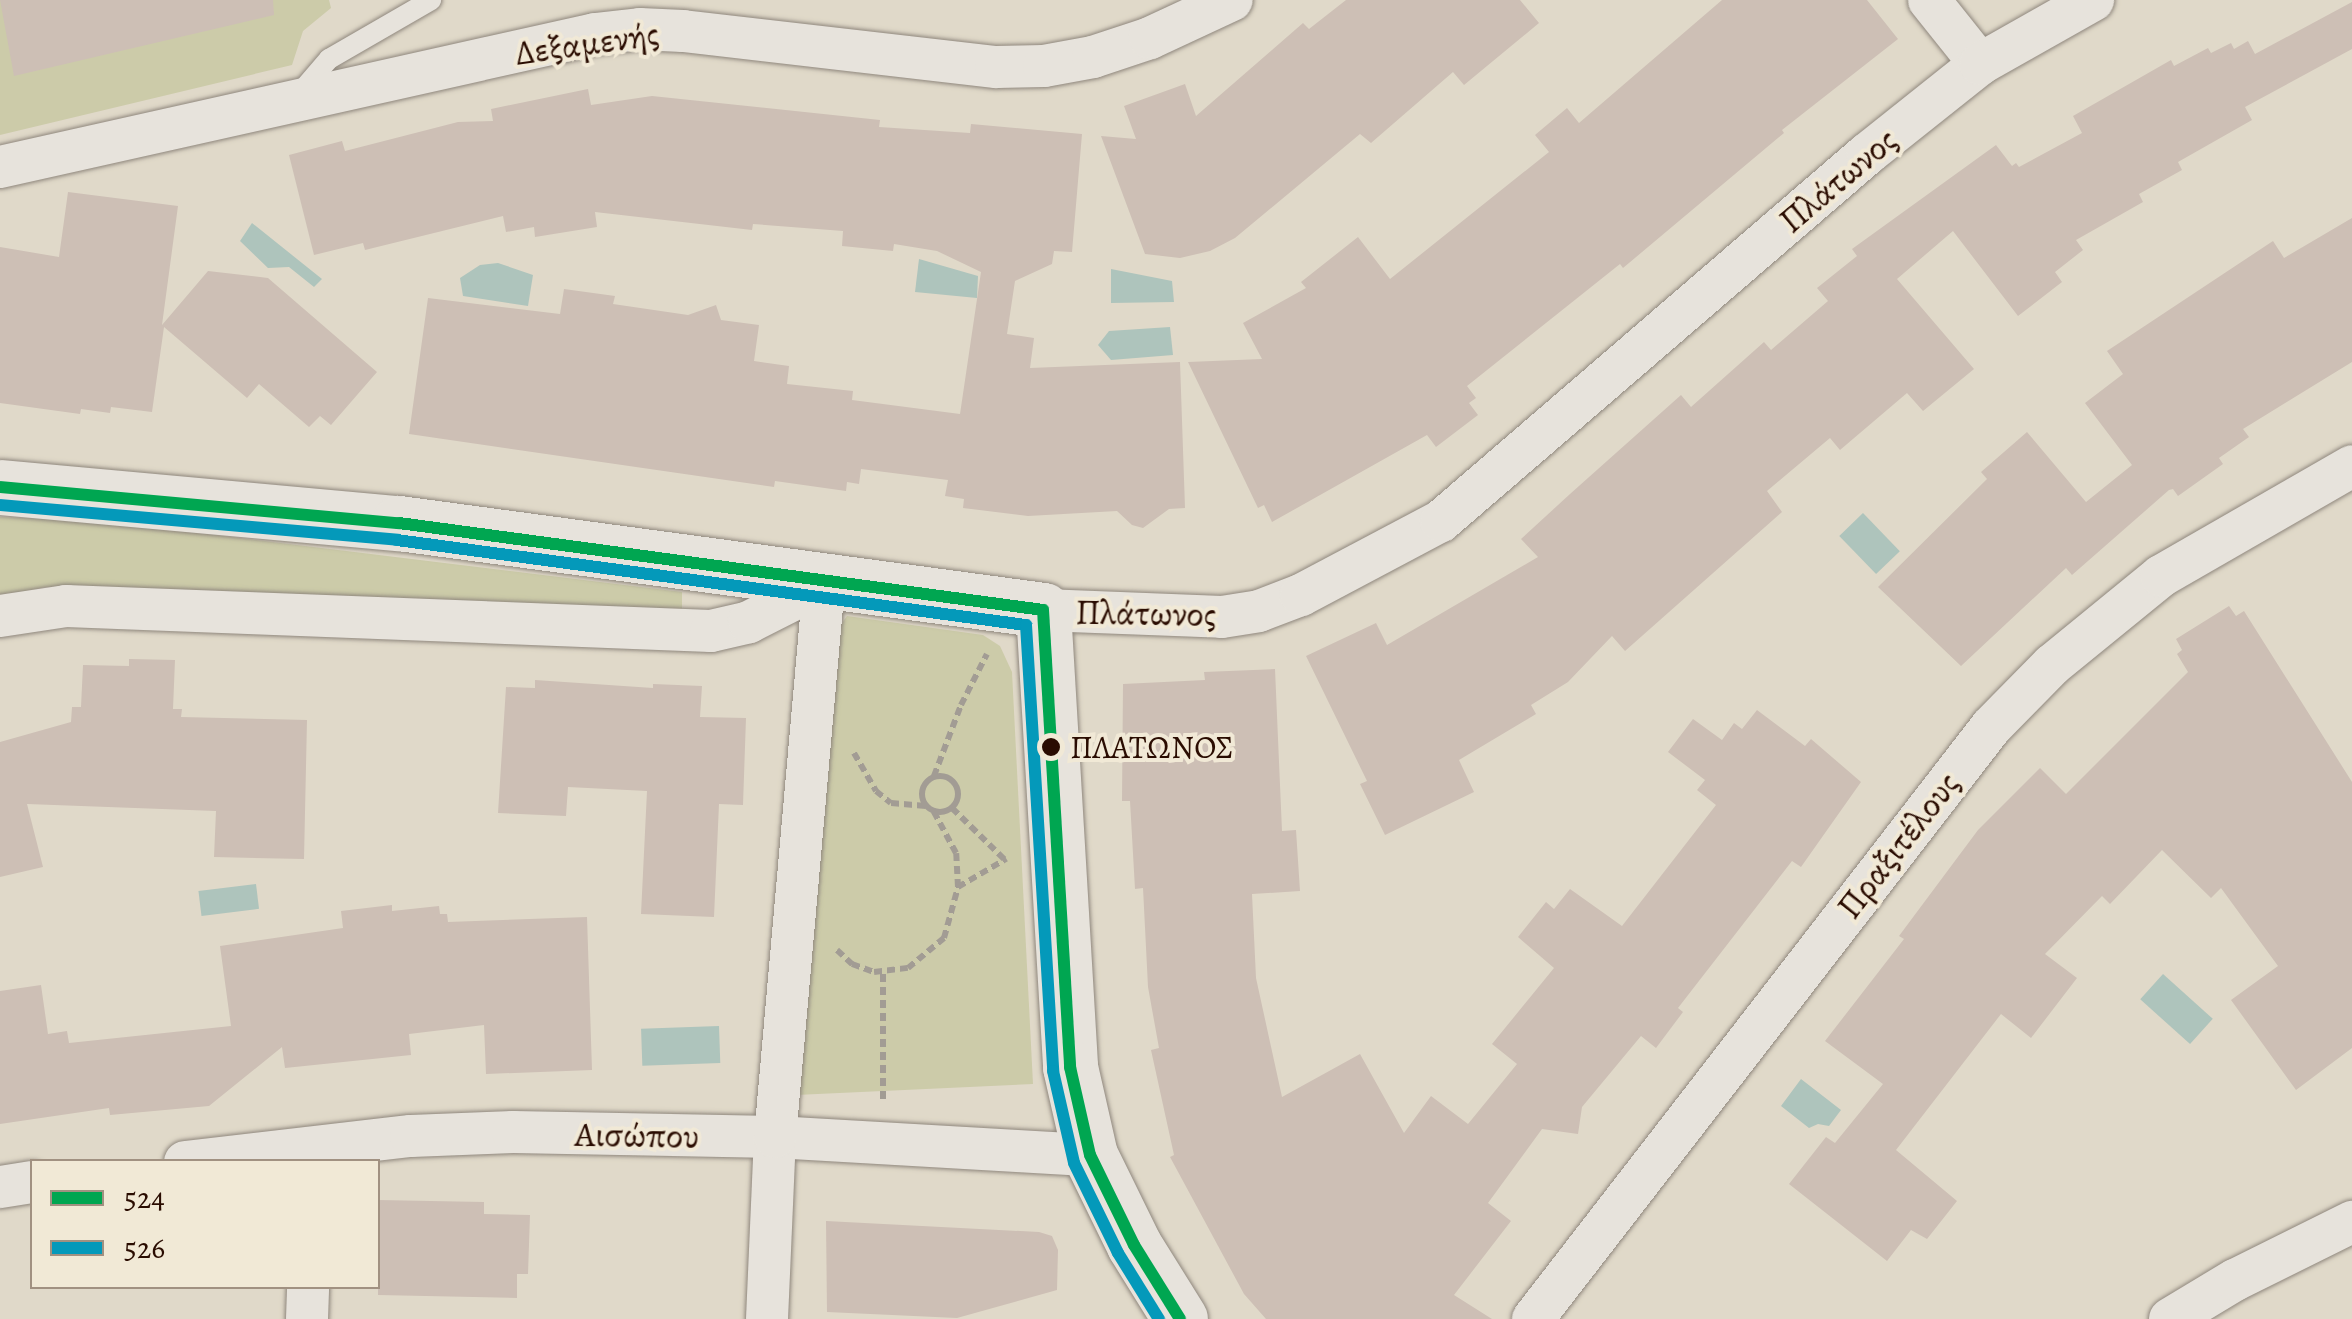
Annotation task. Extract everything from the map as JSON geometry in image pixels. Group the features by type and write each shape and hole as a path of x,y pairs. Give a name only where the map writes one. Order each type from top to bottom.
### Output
{"street":[{"name":"Δεξαμενής","path":"0,167 553,42 640,28 996,66 1044,66 1150,38 1232,0"},
{"path":"1928,0 1980,64"},
{"name":"Πλάτωνος","path":"2,488 399,523 824,584 1033,609 1222,617 1259,611 1301,595 1441,520 1867,154 1980,64 2093,0"},
{"name":"Πραξιτέλους","path":"1534,1319 1991,726 2052,664 2161,576 2352,466"},
{"path":"0,616 66,606 712,631 749,622 824,584"},
{"path":"766,1319 775,1137 824,584"},
{"path":"1033,609 1070,1067 1090,1155 1134,1244 1180,1319"},
{"name":"Αισώπου","path":"233,1159 312,1154 411,1136 513,1132 775,1137 1090,1155"},
{"path":"0,1187 30,1182"},
{"path":"2170,1319 2235,1280 2352,1222"},
{"path":"307,1319 308,1289"}],"lane":[{"path":"293,100 329,60 431,0"}],"path":[{"path":"796,905 852,964 883,970 908,968 944,938 953,913 956,853 921,795 934,776 984,658 1033,609"},
{"path":"812,717 844,737 876,791 891,803 926,806"},
{"path":"934,776 955,783 959,794 952,808"},
{"path":"934,812 952,808"},
{"path":"952,808 1004,859"},
{"path":"883,970 884,1143"}],"green space":[{"path":"0,0 329,0 331,8 303,31 292,65 0,135"},
{"path":"0,517 100,521 682,592 682,613 45,587 0,599"},
{"path":"847,616 983,635 1000,646 1012,672 1033,1084 796,1095 840,626"}],"water":[{"path":"252,223 322,279 314,287 289,267 268,268 240,241"},
{"path":"919,259 978,276 977,298 915,292"},
{"path":"498,263 533,275 528,306 463,296 460,278 480,265"},
{"path":"1111,269 1172,281 1174,302 1111,303"},
{"path":"1170,327 1173,355 1111,360 1098,345 1109,331"},
{"path":"1863,513 1900,551 1876,574 1839,536"},
{"path":"256,884 259,909 201,916 198,891"},
{"path":"2163,974 2213,1019 2190,1044 2140,999"},
{"path":"719,1026 720,1063 642,1066 641,1029"},
{"path":"1801,1079 1841,1110 1829,1126 1818,1124 1809,1128 1781,1106"}],"building":[{"path":"0,0 273,0 274,15 14,76"},
{"path":"1346,0 1520,0 1539,23 1464,85 1453,72 1371,143 1360,134 1235,238 1210,251 1180,258 1145,254 1101,136 1136,139 1124,106 1185,84 1196,116 1303,23 1309,29"},
{"path":"1722,0 1867,0 1898,39 1782,130 1784,133 1623,268 1620,264 1467,386 1476,398 1469,403 1478,415 1436,447 1427,435 1272,522 1264,505 1258,508 1188,362 1262,359 1243,323 1306,288 1301,282 1358,237 1390,279 1549,152 1535,135 1567,108 1579,123"},
{"path":"2352,2 2352,49 2245,107 2252,120 2178,162 2182,170 2139,194 2143,202 2076,240 2083,250 2055,272 2062,282 2018,316 1953,231 1897,279 1974,369 1923,411 1907,393 1840,450 1830,438 1767,491 1782,512 1625,651 1612,636 1568,682 1531,705 1536,714 1459,760 1474,792 1385,835 1360,784 1367,781 1306,656 1376,623 1387,645 1538,557 1521,539 1570,494 1681,395 1691,407 1764,342 1771,350 1828,301 1817,288 1857,256 1852,249 1996,145 2012,166 2016,163 2019,167 2082,133 2073,116 2171,60 2174,66 2208,48 2211,53 2231,43 2234,49 2248,41 2255,54"},
{"path":"588,89 591,105 652,96 880,120 879,127 970,133 971,124 1082,134 1072,252 1054,251 1052,264 1015,281 1007,334 1034,338 1030,368 1180,362 1185,508 1169,509 1143,528 1132,525 1117,511 1028,516 963,508 964,499 945,496 948,480 861,469 859,484 847,482 846,491 775,481 774,487 409,434 428,298 560,314 564,289 615,296 613,304 688,315 716,305 721,320 759,325 754,361 789,366 787,384 853,391 852,400 960,414 981,272 937,251 894,244 893,251 842,246 843,231 753,224 752,230 595,212 597,227 535,237 534,227 506,232 503,216 365,250 363,243 314,255 289,155 342,141 345,151 458,122 493,121 491,109"},
{"path":"68,192 178,206 162,325 208,271 268,278 377,372 331,425 320,416 309,427 259,384 247,398 164,327 152,412 111,407 110,413 81,409 80,414 0,403 0,247 59,257"},
{"path":"2352,218 2352,362 2243,429 2249,437 2219,458 2223,464 2178,496 2173,489 2169,490 2072,575 2066,568 1961,666 1878,587 1987,479 1981,472 2027,432 2086,502 2132,465 2085,403 2123,374 2107,351 2273,241 2284,258"},
{"path":"2229,606 2236,616 2244,611 2352,782 2352,1048 2296,1090 2231,1000 2278,966 2221,888 2211,898 2162,850 2110,904 2102,896 2045,954 2077,978 2031,1038 2001,1014 1896,1150 1957,1201 1927,1239 1911,1230 1887,1261 1789,1184 1826,1137 1835,1143 1883,1084 1825,1041 1904,939 1899,936 1978,830 2040,768 2066,794 2188,672 2177,654 2182,650 2176,639"},
{"path":"129,659 175,660 173,709 182,709 181,717 307,720 304,859 214,857 216,811 27,804 43,867 0,877 0,742 71,722 72,707 81,707 83,665 129,666"},
{"path":"1275,669 1282,831 1296,830 1300,891 1252,894 1256,978 1282,1097 1360,1054 1404,1133 1431,1096 1468,1124 1517,1064 1492,1044 1554,968 1518,937 1546,902 1554,909 1570,889 1622,926 1716,805 1697,790 1705,780 1668,752 1693,719 1722,740 1734,723 1742,729 1757,710 1805,746 1811,739 1861,782 1801,867 1792,861 1678,1008 1683,1012 1656,1048 1641,1036 1582,1107 1578,1134 1542,1129 1488,1203 1511,1221 1454,1295 1492,1319 1266,1319 1244,1294 1170,1157 1174,1155 1151,1050 1159,1048 1148,987 1143,888 1135,889 1130,801 1122,801 1123,684 1205,680 1204,672"},
{"path":"535,680 653,688 653,684 702,686 700,717 746,718 743,805 719,804 714,917 641,914 647,791 568,787 566,816 498,813 506,687 535,688"},
{"path":"392,905 392,911 439,906 440,914 447,914 448,922 587,917 592,1070 486,1074 484,1025 409,1034 411,1055 285,1068 282,1047 209,1106 110,1115 109,1108 0,1124 0,991 41,985 48,1034 67,1031 69,1043 231,1026 220,946 343,928 341,911"},
{"path":"380,1200 484,1202 484,1214 530,1215 528,1274 517,1274 517,1298 378,1295"},
{"path":"826,1221 1039,1232 1052,1236 1058,1250 1057,1290 957,1318 827,1312"}],"transit line":[{"name":"524","path":"0,487 399,523 1043,610 1070,1067 1090,1155 1134,1245 1180,1319"},
{"name":"526","path":"0,505 397,540 1026,625 1053,1071 1074,1163 1118,1253 1159,1319"}],"place":[{"name":"ΠΛΑΤΩΝΟΣ","path":"1051,747"}]}
